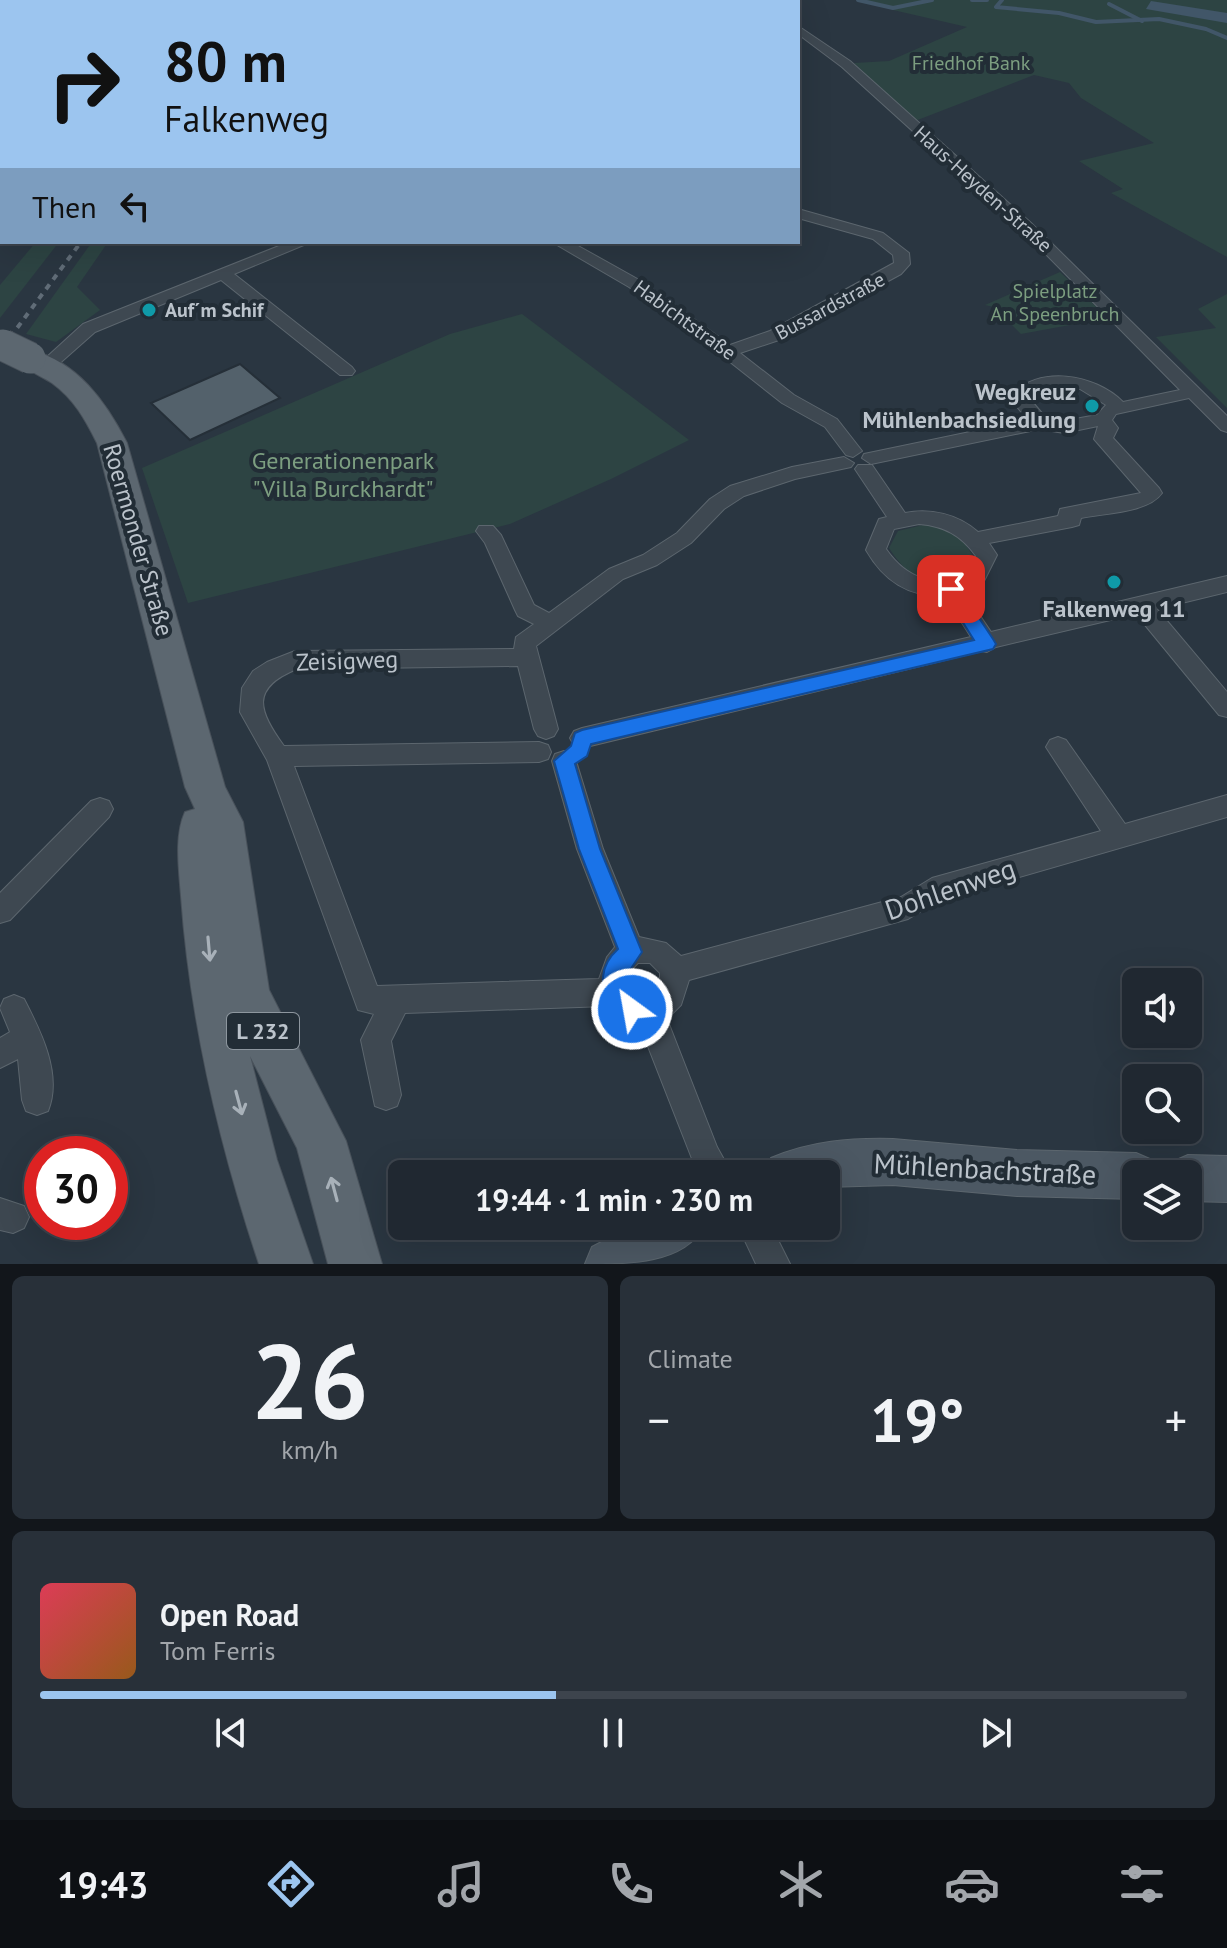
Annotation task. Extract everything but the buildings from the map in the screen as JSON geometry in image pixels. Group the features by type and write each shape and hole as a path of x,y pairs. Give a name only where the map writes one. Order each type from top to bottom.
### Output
{"main road":[{"name":"Roermonder Straße","path":"0,343 74,384 93,405 112,443 205,787 222,822 246,990 258,1022 321,1141 355,1264"},
{"name":"Roermonder Straße","path":"205,787 200,827 209,957 233,1082 271,1224 286,1264"}],"street":[{"name":"Haus-Heyden-Straße","path":"800,30 865,81 1026,226 1227,426"},
{"path":"800,48 818,44"},
{"name":"Bussardstraße","path":"728,351 776,335 895,271 902,264 901,253 886,240 800,214"},
{"path":"38,362 89,328 298,244"},
{"name":"Habichtstraße","path":"564,244 635,284 788,399 831,423 899,520"},
{"path":"223,273 346,371"},
{"path":"1040,423 1018,397 1029,389 1050,384 1073,380 1089,384 1104,392 1119,408"},
{"path":"631,952 550,747 524,643 616,574 650,560 684,538 717,504 737,491 792,473 1040,423 1064,427 1103,420 1110,410 1194,392"},
{"path":"976,539 1065,522 1067,514 1147,498 1152,493 1103,439 1109,428 1103,420"},
{"path":"940,519 961,526 976,539 987,555 984,568 975,580 951,589 931,590 911,584 890,571 876,550 886,524 899,520 940,519"},
{"path":"486,531 494,540 526,610 550,623"},
{"path":"582,738 987,644 1227,584"},
{"path":"951,589 987,644"},
{"path":"1142,606 1227,708"},
{"name":"Zeisigweg","path":"526,657 295,660 270,668 256,682 251,696 254,720 278,756 368,1000 615,992"},
{"path":"278,756 550,747 580,750 582,738 576,730 564,725 550,747"},
{"path":"1058,747 1119,836"},
{"name":"Dohlenweg","path":"674,971 908,907 932,890 1227,806"},
{"path":"0,911 100,809"},
{"path":"653,950 663,956 674,971 674,990 666,1003 649,1011 626,1007 615,992 614,972 631,952 653,950"},
{"path":"386,1095 376,1040 396,1001"},
{"path":"14,1009 30,1038 36,1066 37,1100"},
{"path":"649,1011 708,1160"},
{"path":"0,1053 30,1038"},
{"name":"Mühlenbachstraße","path":"840,1163 1122,1176"},
{"path":"1202,1178 1227,1179"},
{"path":"609,1264 654,1240"},
{"path":"761,1240 773,1264"}],"green space":[{"name":"Friedhof Bank","path":"863,0 1227,0 1227,257 1111,193 1123,189 1079,161 1154,143 1081,98 1069,83 1034,75 915,121 854,63 889,61 967,27"},
{"path":"34,244 57,244 0,318 0,285"},
{"path":"91,244 107,244 77,287 100,310 56,342 26,334"},
{"name":"Spielplatz An Speenbruch","path":"1060,272 1108,318 1021,334 994,307 985,305"},
{"path":"1227,294 1227,408 1156,337 1216,328 1198,309"},
{"name":"Generationenpark \"Villa Burckhardt\"","path":"522,314 689,440 510,524 188,603 142,468 450,334"},
{"path":"927,524 957,533 972,554 962,572 928,578 920,576 905,568 889,548 898,531"}],"water":[{"path":"1151,1 1227,13 1227,23 1146,9"}],"waterway":[{"path":"858,0 893,8 932,0"},
{"path":"972,0 987,0"},
{"path":"1002,0 996,7 1059,13 1096,22 1140,20"},
{"path":"1109,4 1140,20"},
{"path":"1140,20 1159,19 1206,29 1227,38"}],"railway":[{"path":"3,347 80,244"},
{"path":"0,351 5,345"}],"place":[{"name":"Auf´m Schif","path":"149,310"},
{"name":"Wegkreuz Mühlenbachsiedlung","path":"1092,406"},
{"name":"Falkenweg 11","path":"1114,582"}],"route":[{"path":"632,1009 618,1000 612,979 618,964 631,952 590,849 564,761 580,750 582,738 987,644 951,589"}]}
